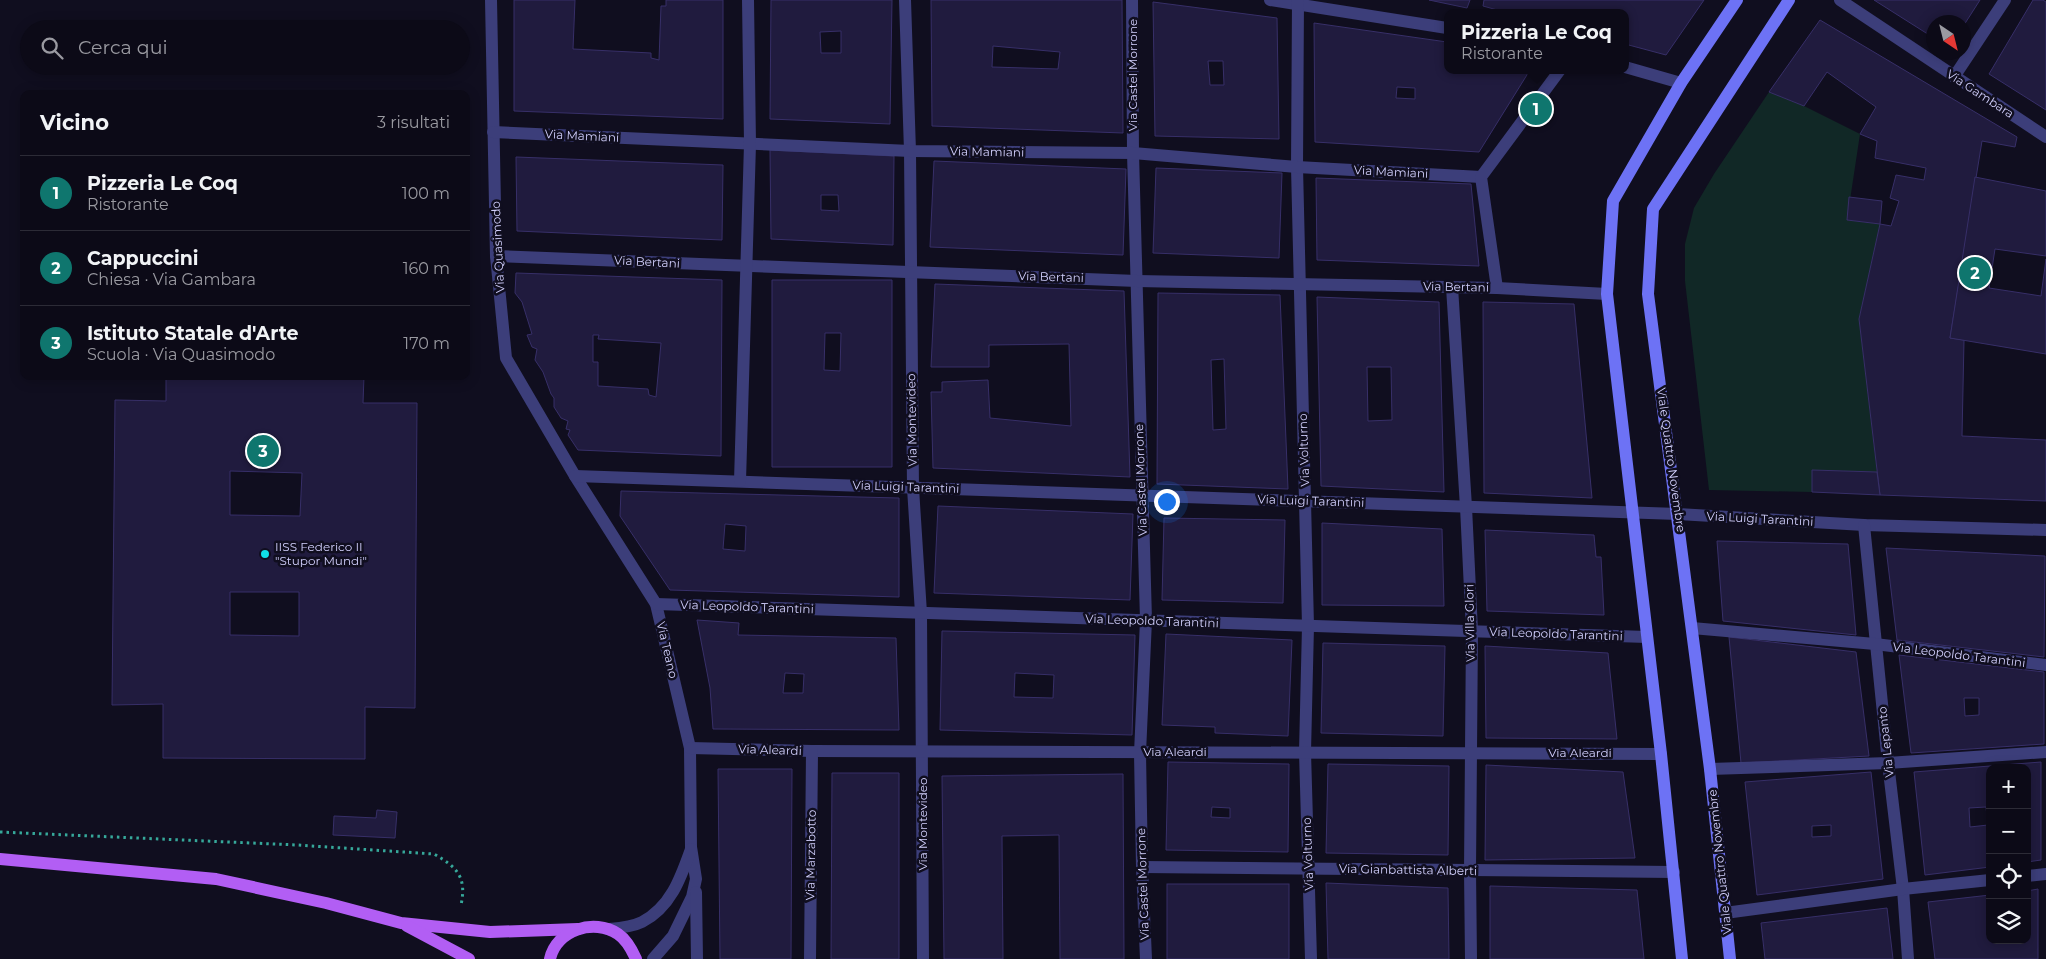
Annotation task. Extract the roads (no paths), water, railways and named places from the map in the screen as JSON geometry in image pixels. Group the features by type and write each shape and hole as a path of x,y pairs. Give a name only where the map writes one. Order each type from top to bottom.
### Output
{"main road":[{"path":"1682,959 1634,512 1607,294 1613,201 1681,83 1737,0"},
{"name":"Viale Quattro Novembre","path":"1730,959 1710,769 1648,294 1653,209 1789,0"},
{"path":"0,859 216,879 326,903 400,923 490,932 578,929"},
{"path":"400,923 469,959"},
{"path":"550,959 558,942 571,931 587,926 603,927 618,934 630,946 636,959"}],"street":[{"name":"Via Quasimodo","path":"491,0 496,256 506,358 575,476"},
{"path":"740,481 750,144 748,0"},
{"name":"Via Montevideo","path":"905,0 910,151 913,488 920,613 923,752 923,959"},
{"name":"Via Castel Morrone","path":"1132,0 1133,153 1141,495 1146,620 1140,753 1146,959"},
{"path":"1270,0 1298,2 1444,27"},
{"name":"Via Gambara","path":"1840,0 2046,137"},
{"path":"1954,77 2005,0"},
{"name":"Via Volturno","path":"1298,2 1297,167 1308,626 1305,752 1311,959"},
{"path":"1629,68 1681,83"},
{"path":"1497,288 1480,177 1557,74"},
{"name":"Via Mamiani","path":"493,132 910,151 1133,153 1297,167 1480,177"},
{"name":"Via Bertani","path":"496,256 1137,281 1497,288 1607,294"},
{"name":"Via Villa Glori","path":"1452,287 1472,631 1470,753 1472,959"},
{"name":"Via Luigi Tarantini","path":"575,476 1634,512 1864,525 2046,530"},
{"name":"Via Teano","path":"575,476 656,604 690,748 692,847 696,879 697,959"},
{"name":"Via Lepanto","path":"1864,525 1875,644 1903,889 1908,959"},
{"name":"Via Leopoldo Tarantini","path":"656,604 1647,638"},
{"name":"Via Leopoldo Tarantini","path":"1692,628 1875,644 2046,665"},
{"name":"Via Aleardi","path":"690,748 923,752 1661,754"},
{"name":"Via Marzabotto","path":"810,959 812,751"},
{"path":"1710,769 1888,763 2046,752"},
{"name":"Via Teano","path":"608,929 641,922 656,913 677,888 692,847"},
{"name":"Via Gianbattista Alberti","path":"1142,867 1674,872"},
{"path":"2031,876 2046,874"},
{"name":"Via Teano","path":"653,959 673,936 692,897 696,879"},
{"path":"1725,913 1903,889 1986,880"}],"place":[{"name":"Pizzeria Le Coq","path":"1536,109"},
{"name":"Cappuccini","path":"1975,273"},
{"name":"Istituto Statale d'Arte","path":"263,451"},
{"name":"IISS Federico II \"Stupor Mundi\"","path":"265,554"}]}
